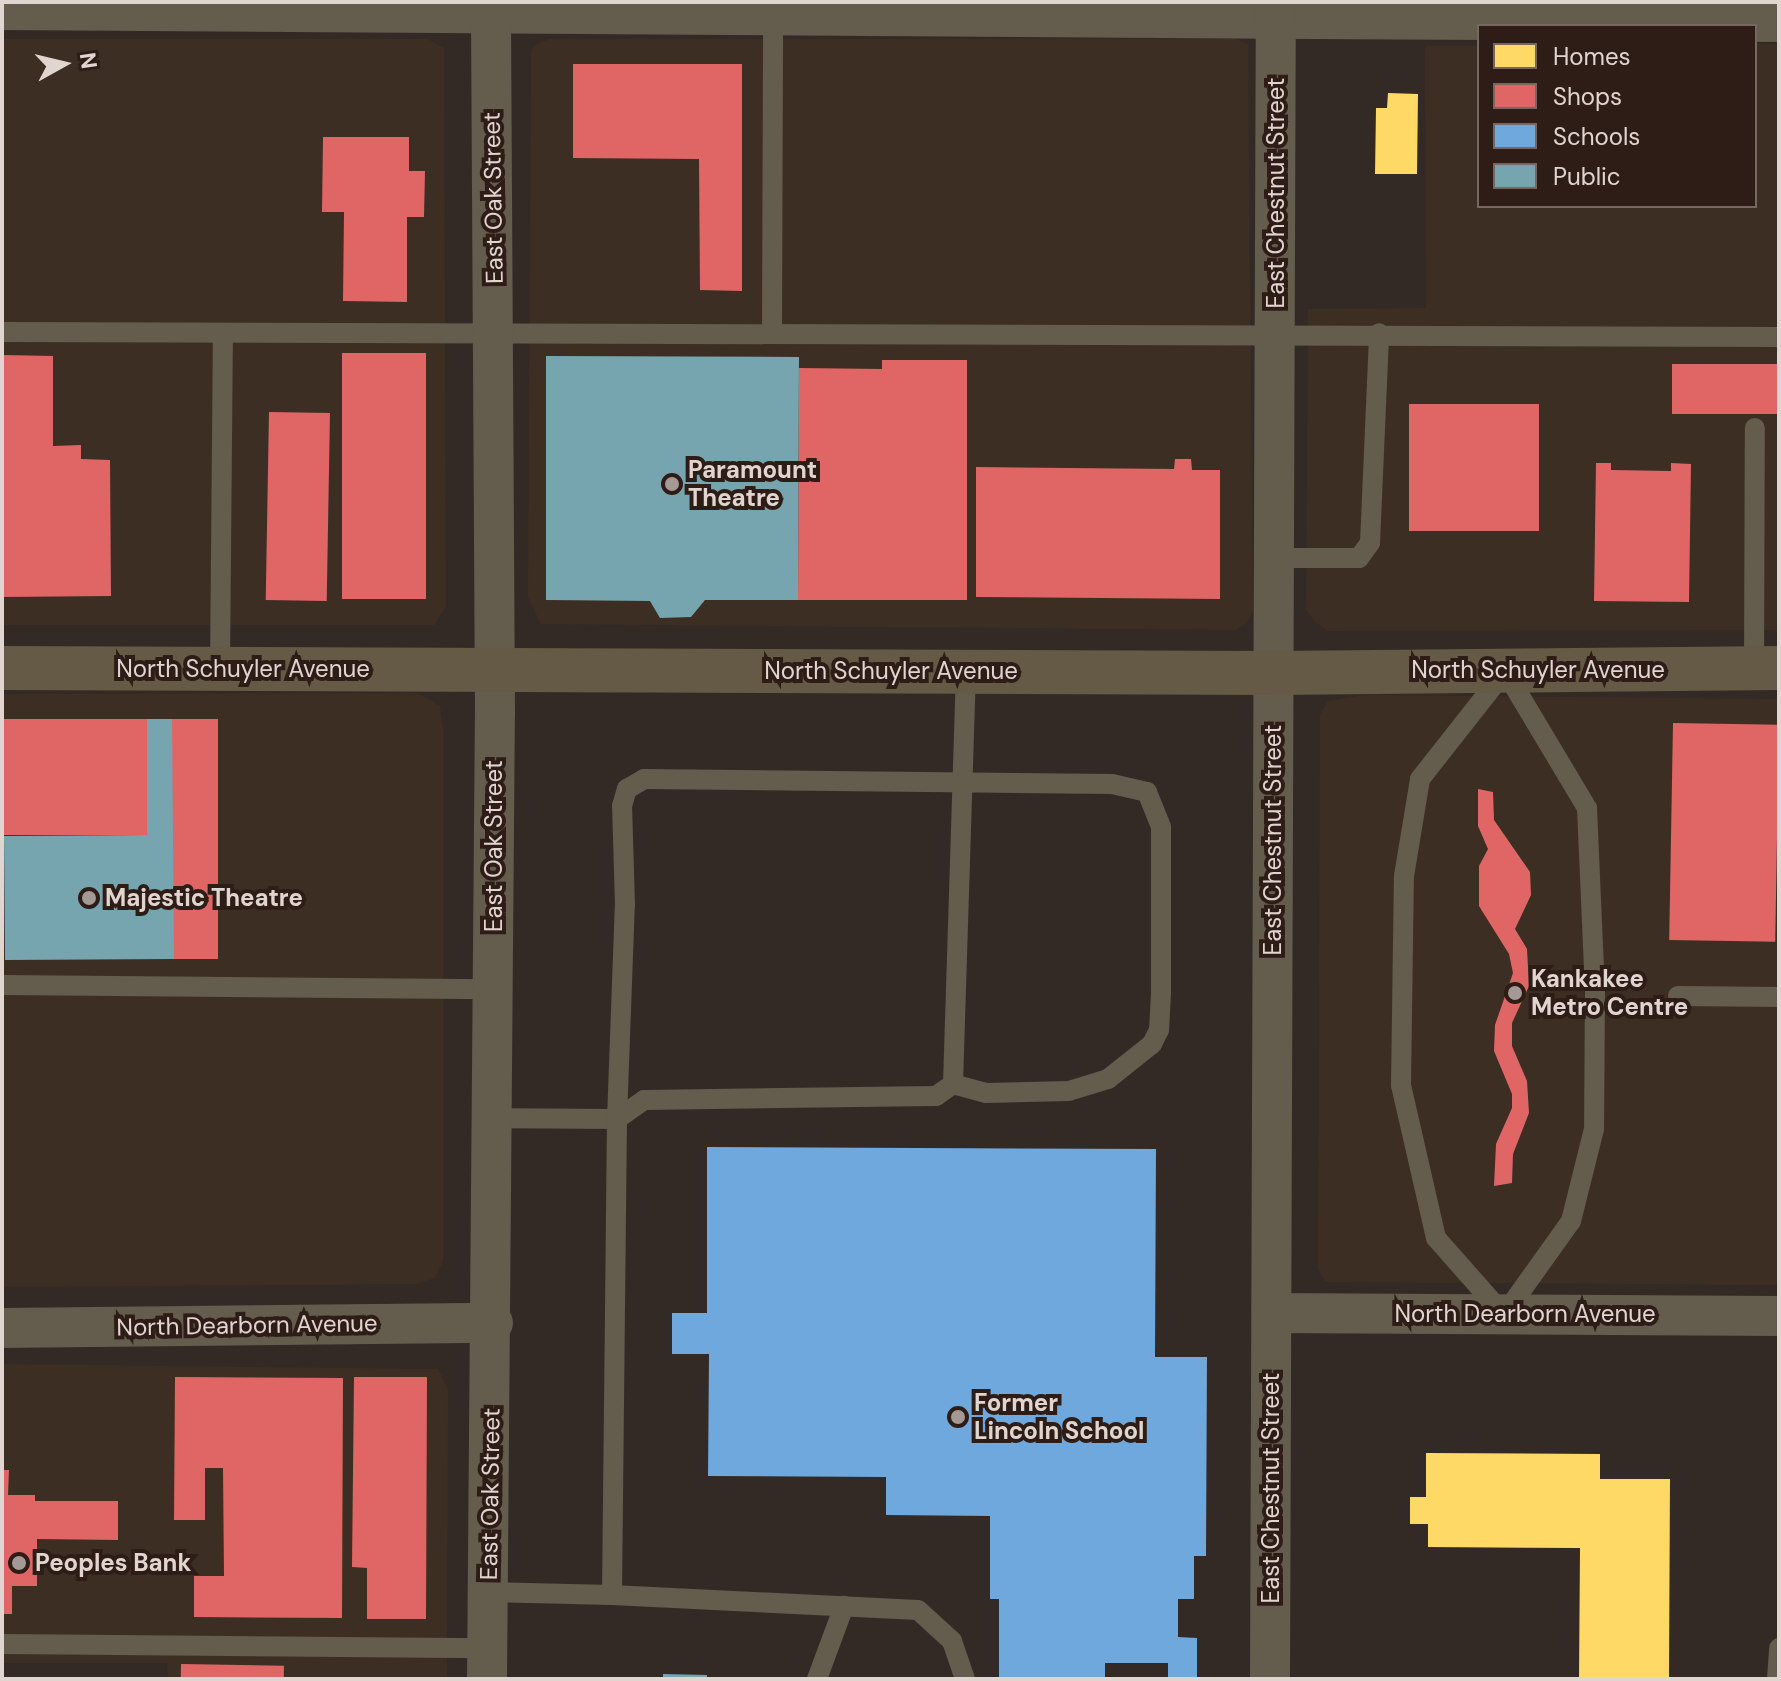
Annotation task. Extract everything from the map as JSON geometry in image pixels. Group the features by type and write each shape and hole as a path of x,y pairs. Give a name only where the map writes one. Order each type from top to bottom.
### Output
{"street":[{"path":"2,10 773,15 1276,10 1779,22"},
{"name":"East Chestnut Street","path":"1270,1679 1276,10"},
{"name":"East Oak Street","path":"488,1663 493,1323 495,669 491,13"},
{"name":"North Schuyler Avenue","path":"2,668 1274,673 1767,668"},
{"name":"North Dearborn Avenue","path":"1272,1313 1779,1316"},
{"name":"North Dearborn Avenue","path":"2,1328 493,1323"}],"lane":[{"path":"772,334 773,15"},
{"path":"2,332 1275,332 1779,337"},
{"path":"220,669 223,333"},
{"path":"1274,558 1359,558 1370,543 1379,333"},
{"path":"1755,428 1767,668"},
{"path":"953,1084 966,671"},
{"path":"1505,671 1587,808 1595,1007 1594,1129 1571,1221 1504,1315 1436,1238 1401,1085 1404,876 1420,779 1505,671"},
{"path":"612,1595 617,1119 625,905 622,806 627,789 644,779 963,785 1112,784 1147,792 1161,827 1161,993 1159,1030 1152,1044 1108,1079 1069,1091 986,1093 953,1084"},
{"path":"2,985 494,989"},
{"path":"1678,996 1779,997"},
{"path":"493,1118 617,1119 644,1100 936,1096 953,1084"},
{"path":"489,1592 918,1610 952,1641 965,1679"},
{"path":"817,1679 844,1606"},
{"path":"2,1644 488,1663"},
{"path":"1777,1679 1779,1648"}],"shaded area":[{"path":"2,39 428,39 444,48 446,606 434,625 2,625"},
{"path":"550,39 1236,39 1248,45 1253,610 1247,623 1236,630 541,624 528,597 531,54 533,46"},
{"path":"1757,44 1779,44 1779,630 1328,631 1315,622 1306,610 1308,309 1426,308 1425,46 1477,46 1477,208 1757,208"},
{"path":"417,693 440,706 443,729 443,1261 435,1278 415,1284 2,1287 2,694"},
{"path":"1363,695 1779,699 1779,1285 1325,1282 1318,1269 1320,715 1328,701"},
{"path":"2,1364 438,1369 448,1389 447,1679 168,1679 167,1663 2,1663"}],"building: Homes":[{"path":"1388,93 1418,94 1417,174 1375,174 1376,108 1387,108"},
{"path":"1426,1453 1600,1454 1600,1479 1670,1479 1669,1679 1579,1679 1580,1548 1428,1547 1428,1524 1410,1524 1410,1497 1426,1497"}],"building: Shops":[{"path":"573,64 742,64 742,291 700,290 699,159 573,158"},
{"path":"323,137 409,137 409,171 425,171 424,217 407,217 407,302 343,301 344,212 322,212"},
{"path":"342,353 426,353 426,599 342,599"},
{"path":"2,355 53,356 53,446 81,445 81,459 110,460 111,596 2,597"},
{"path":"882,360 967,360 967,600 798,600 799,368 882,369"},
{"path":"1672,364 1779,364 1779,414 1672,414"},
{"path":"1409,404 1539,404 1539,531 1409,531"},
{"path":"269,412 330,413 327,601 266,600"},
{"path":"1175,459 1191,459 1192,470 1220,470 1220,599 976,597 976,467 1174,469"},
{"path":"1596,463 1611,463 1611,470 1671,471 1671,463 1691,464 1689,602 1594,601"},
{"path":"2,719 147,719 147,835 2,835"},
{"path":"172,719 218,719 218,959 172,959"},
{"path":"1673,723 1779,725 1775,942 1669,940"},
{"name":"Kankakee Metro Centre","path":"1478,789 1493,792 1494,820 1530,872 1531,895 1515,929 1527,949 1529,986 1512,1023 1512,1046 1527,1081 1529,1113 1513,1154 1512,1183 1494,1186 1496,1144 1512,1108 1512,1094 1494,1051 1495,1025 1513,973 1509,954 1479,906 1479,866 1488,849 1478,826"},
{"path":"175,1377 343,1378 342,1618 194,1617 194,1576 224,1576 223,1468 205,1468 205,1520 174,1520"},
{"path":"354,1377 427,1377 426,1619 367,1619 367,1568 352,1567"},
{"name":"Peoples Bank","path":"2,1470 9,1470 8,1495 35,1495 35,1501 118,1501 118,1540 37,1539 37,1586 12,1586 12,1614 2,1614"},
{"path":"181,1664 284,1666 284,1679 181,1679"}],"building: Schools":[{"name":"Former Lincoln School","path":"707,1147 1156,1149 1155,1357 1207,1357 1206,1556 1194,1556 1194,1599 1178,1599 1178,1637 1197,1638 1197,1679 1168,1679 1168,1663 1105,1663 1105,1679 999,1679 999,1599 990,1599 990,1516 886,1515 886,1477 708,1476 709,1354 672,1354 672,1313 707,1313"}],"building: Public":[{"name":"Paramount Theatre","path":"546,356 799,357 798,600 705,600 691,617 660,618 650,601 546,600"},
{"name":"Majestic Theatre","path":"147,719 172,719 174,959 5,960 4,836 147,835"},
{"path":"663,1674 707,1675 707,1679 663,1679"}],"place":[{"name":"Paramount Theatre","path":"672,484"},
{"name":"Majestic Theatre","path":"89,898"},
{"name":"Kankakee Metro Centre","path":"1515,993"},
{"name":"Former Lincoln School","path":"958,1417"},
{"name":"Peoples Bank","path":"19,1563"}]}
